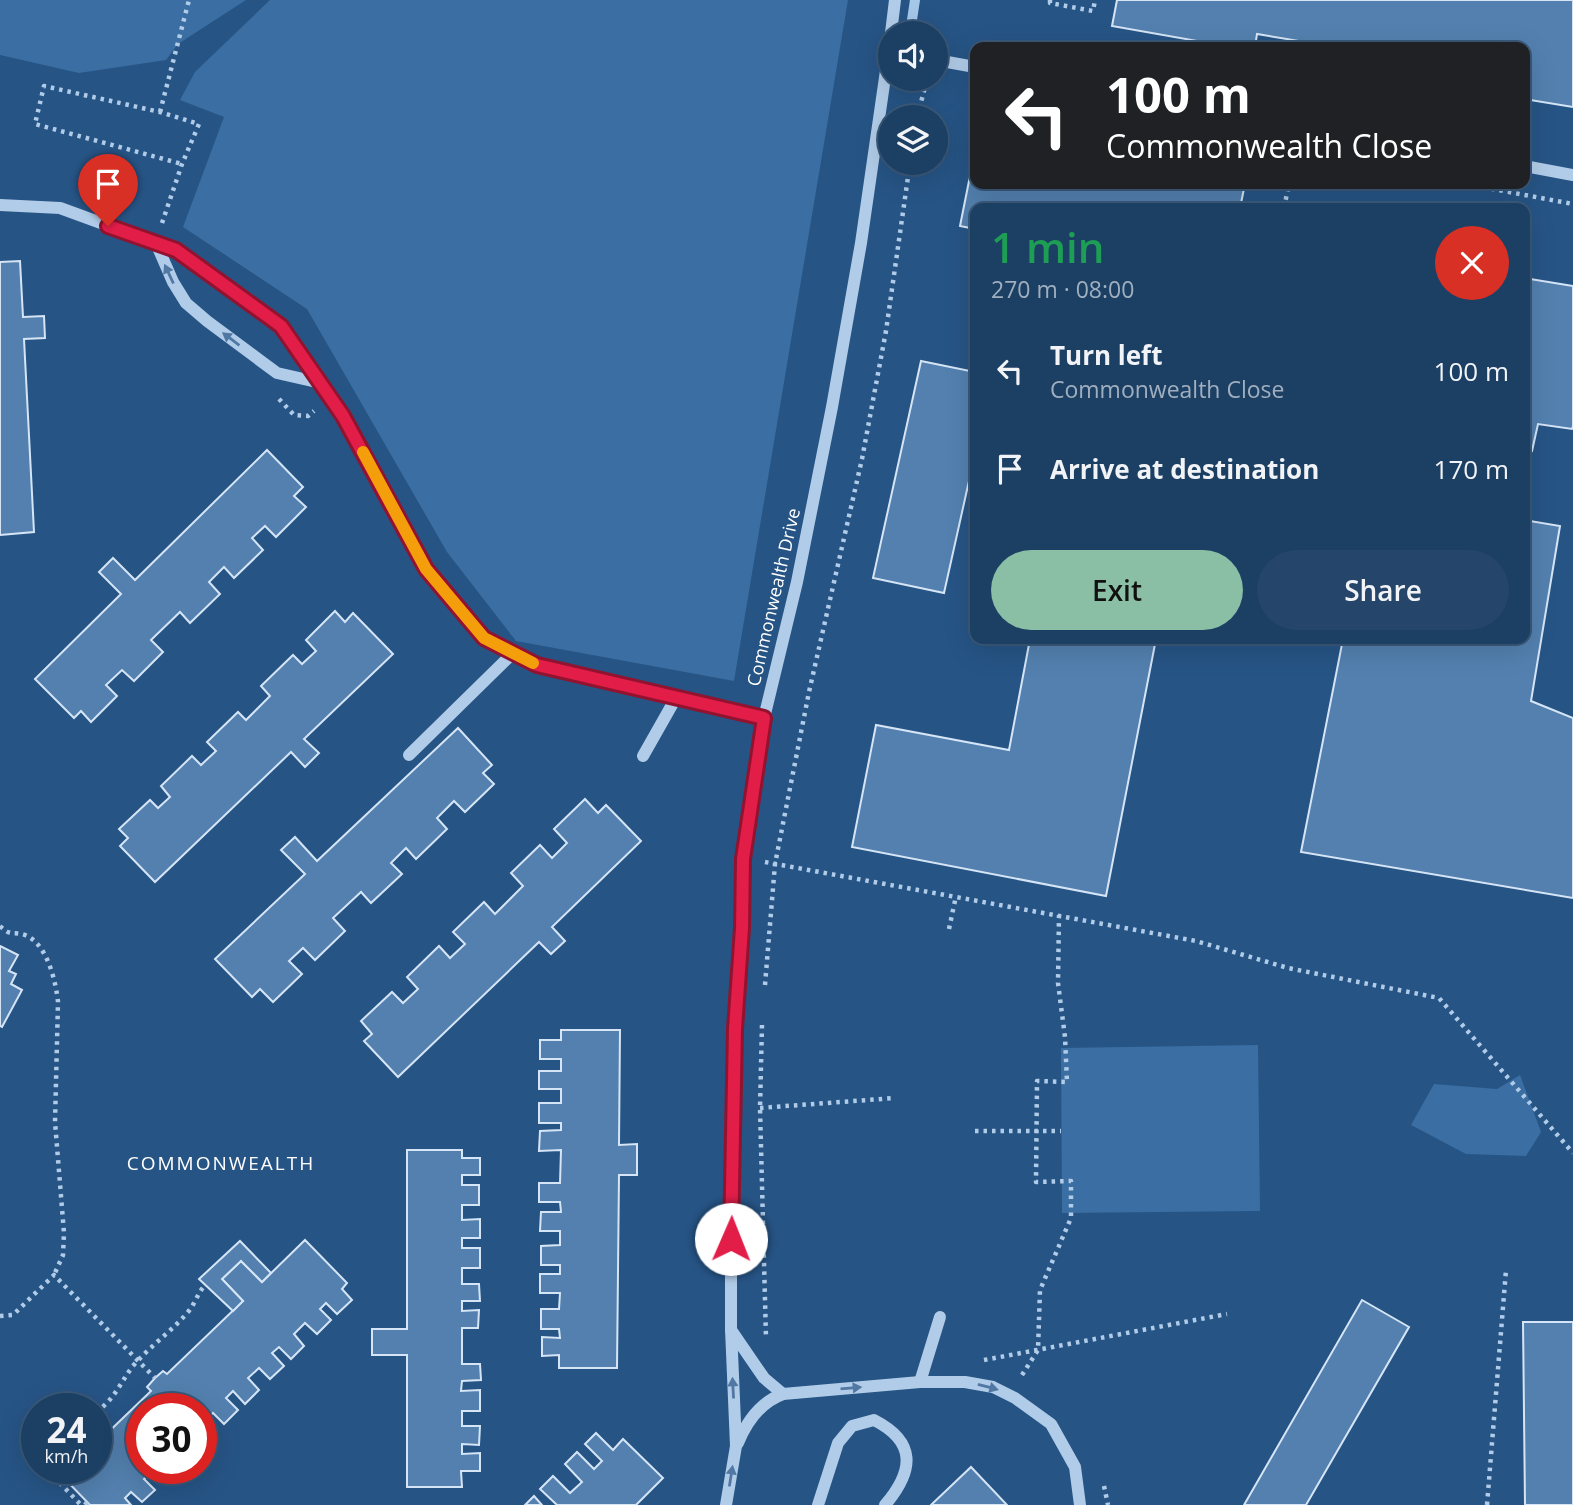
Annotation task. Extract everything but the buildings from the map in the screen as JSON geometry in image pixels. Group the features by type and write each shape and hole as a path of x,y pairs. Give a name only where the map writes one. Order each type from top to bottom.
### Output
{"street":[{"name":"Commonwealth Drive","path":"892,21 894,0"},
{"path":"948,62 970,65"},
{"name":"Commonwealth Drive","path":"726,1505 736,1446 731,1329 735,1029 742,928 743,859 764,718 797,582 832,407 884,91"},
{"path":"1530,167 1573,176"},
{"path":"0,205 60,208 176,250 281,326 343,416 426,569 484,638 537,665 764,718"},
{"path":"156,243 173,282 186,303 207,321 277,373 321,383"},
{"path":"409,755 512,654"},
{"path":"643,756 677,696"},
{"path":"920,1382 940,1317"},
{"path":"731,1329 764,1378 783,1394"},
{"path":"736,1446 746,1423 771,1399 783,1394 920,1382 965,1382 993,1387 1015,1398 1051,1424 1074,1467 1080,1505"},
{"path":"818,1505 838,1443 852,1426 874,1420 891,1429 903,1446 908,1466 899,1489 885,1505"}],"path":[{"path":"160,112 189,0"},
{"path":"1050,0 1049,3 1093,11 1094,0"},
{"path":"156,243 182,164 200,124 160,112 44,86 35,124 182,164"},
{"path":"764,994 775,864 862,459 886,331 908,175"},
{"path":"1493,189 1573,204"},
{"path":"743,859 1196,941 1288,968 1439,998 1573,1153"},
{"path":"949,929 956,896"},
{"path":"1018,1382 1038,1350 1040,1290 1071,1218 1071,1181 1036,1182 1037,1082 1067,1082 1058,983 1059,915"},
{"path":"0,926 11,935 25,935 30,938 45,956 56,983 58,1002 55,1122 64,1233 63,1255 54,1275 13,1315 0,1317"},
{"path":"762,1020 760,1108 767,1345"},
{"path":"760,1108 895,1098"},
{"path":"975,1131 1061,1131"},
{"path":"1487,1505 1506,1270"},
{"path":"54,1275 155,1378"},
{"path":"112,1398 139,1360 187,1313 195,1296 205,1285"},
{"path":"975,1362 1227,1314"},
{"path":"61,1484 85,1504"}],"shaded area":[{"path":"0,0 246,0 178,44 166,60 79,73 0,55"},
{"path":"270,0 848,0 734,681 516,641 447,552 307,309 183,227 224,117 180,100 195,72"},
{"path":"1258,1045 1260,1211 1062,1213 1061,1048"},
{"path":"1520,1075 1541,1132 1526,1156 1466,1154 1411,1125 1434,1084 1497,1089"}],"waterway":[{"path":"912,21 915,0"}],"slow traffic":[{"path":"363,452 426,569 484,638 533,663"}],"district":[{"name":"COMMONWEALTH","path":"221,1163"}],"route":[{"path":"108,226 176,250 281,326 343,416 426,569 484,638 537,665 764,718 743,859 742,928 735,1029 731,1239"}]}
